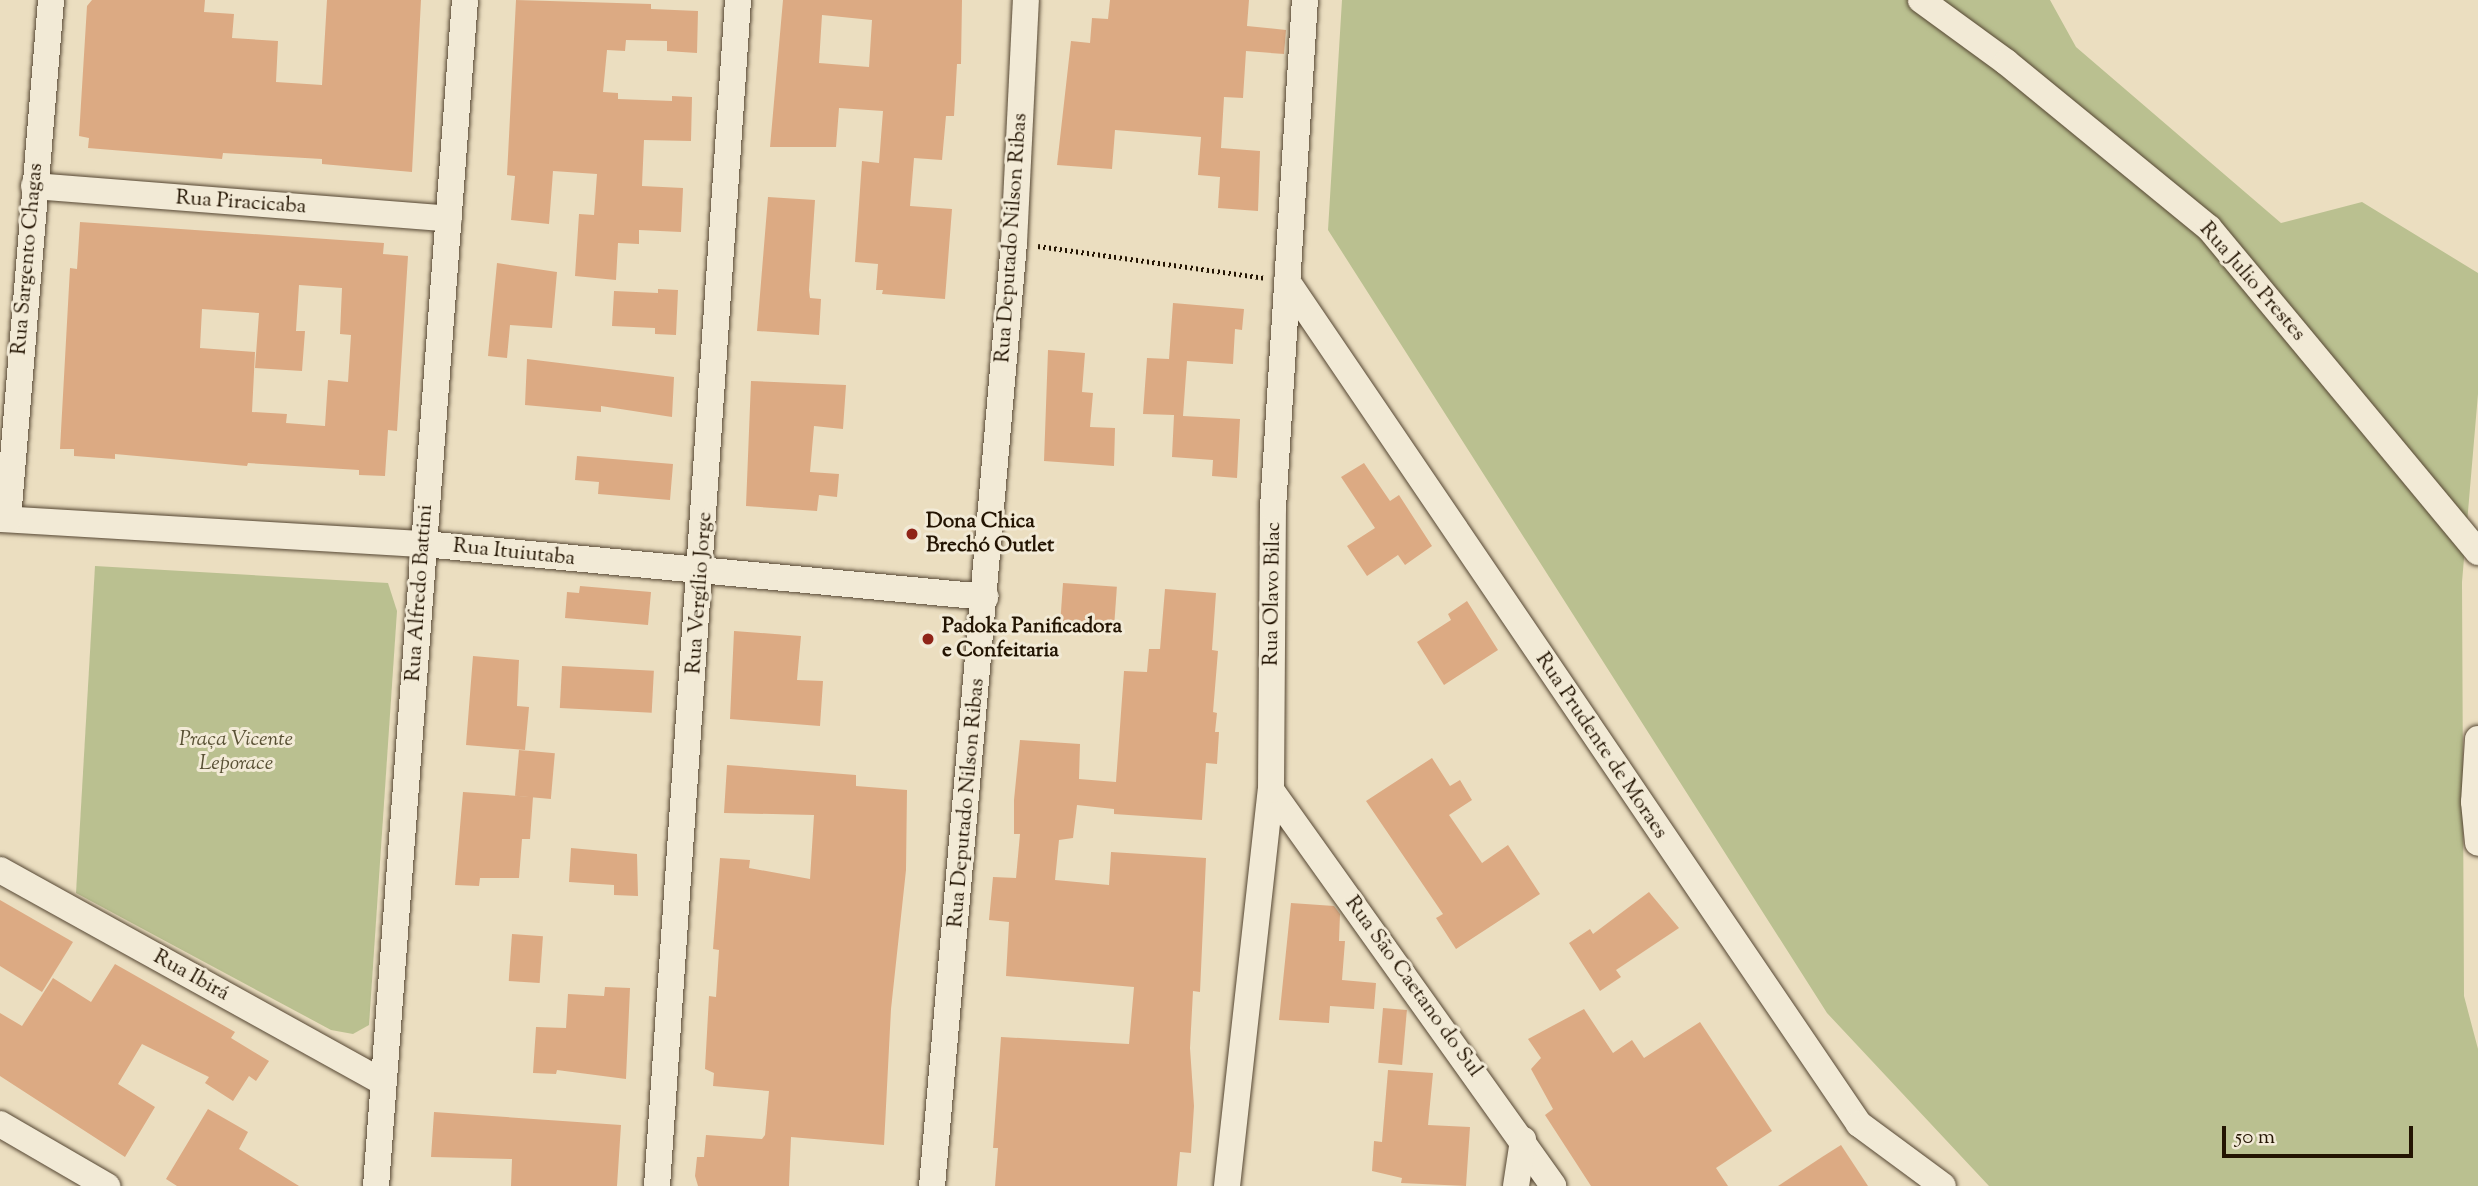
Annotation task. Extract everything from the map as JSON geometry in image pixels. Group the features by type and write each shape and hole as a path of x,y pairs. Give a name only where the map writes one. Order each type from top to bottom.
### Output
{"street":[{"name":"Rua Sargento Chagas","path":"4,519 51,0"},
{"name":"Rua Alfredo Battini","path":"376,1186 464,0"},
{"name":"Rua Vergílio Jorge","path":"657,1186 702,572 738,0"},
{"name":"Rua Deputado Nilson Ribas","path":"932,1186 986,597 1014,243 1026,0"},
{"name":"Rua Olavo Bilac","path":"1227,1186 1271,790 1273,508 1305,0"},
{"name":"Rua Julio Prestes","path":"1921,0 2006,62 2209,228 2478,552"},
{"name":"Rua Piracicaba","path":"34,186 449,219"},
{"name":"Rua Prudente de Moraes","path":"1287,281 1859,1124 1943,1186"},
{"name":"Rua Ituiutaba","path":"4,519 424,544 986,597"},
{"path":"2478,739 2474,802 2478,843"},
{"name":"Rua São Caetano do Sul","path":"1271,790 1523,1140 1553,1186"},
{"name":"Rua Ibirá","path":"0,870 382,1082"},
{"path":"0,1124 107,1186"},
{"path":"1516,1186 1523,1140"}],"path":[{"path":"1014,243 1287,281"}],"green space":[{"path":"1342,0 2050,0 2076,47 2281,223 2362,202 2478,273 2478,394 2462,582 2464,996 2478,1049 2478,1186 1989,1186 1827,1013 1328,230"},
{"name":"Praça Vicente Leporace","path":"95,566 388,583 397,611 369,1025 353,1034 331,1030 76,893"}],"building":[{"path":"92,0 205,0 204,12 234,14 232,38 278,41 276,82 322,85 327,0 421,0 412,172 322,164 322,159 223,153 222,159 88,148 89,138 79,136 87,6"},
{"path":"516,0 651,4 651,9 698,11 697,53 667,51 667,41 626,40 625,51 607,50 603,92 618,93 618,99 672,101 672,96 692,97 691,141 644,140 642,186 683,188 681,232 639,230 639,244 618,243 616,280 575,276 579,214 594,215 597,174 553,171 549,224 511,220 515,176 507,175"},
{"path":"783,0 962,0 961,64 957,64 954,116 946,116 942,160 914,158 910,206 952,209 945,299 882,294 883,290 876,290 878,264 855,262 862,161 879,163 883,111 839,108 836,147 770,147","holes":["822,15 872,20 869,67 819,63"]},
{"path":"1110,0 1249,0 1247,26 1286,30 1284,54 1246,51 1243,98 1224,97 1221,148 1260,151 1258,211 1218,208 1220,177 1198,175 1201,137 1115,130 1112,169 1057,165 1071,41 1090,43 1092,18 1108,19"},
{"path":"768,197 815,200 809,290 810,298 821,299 819,335 757,331"},
{"path":"80,222 384,243 383,254 408,256 397,431 388,430 385,476 359,475 359,470 248,463 247,466 115,454 115,459 74,456 74,449 60,449 70,268 77,269","holes":["299,285 342,288 340,334 351,335 348,382 328,380 325,426 286,423 287,414 252,412 255,352 200,348 202,309 259,313 255,368 302,371 305,331 296,331"]},
{"path":"497,263 557,272 552,328 510,325 507,358 488,356"},
{"path":"658,289 678,290 676,335 655,334 655,328 612,326 614,291 658,293"},
{"path":"1173,303 1244,309 1242,330 1235,329 1233,364 1187,361 1183,416 1240,419 1237,478 1212,476 1213,460 1172,457 1174,415 1143,414 1147,358 1169,359"},
{"path":"1048,350 1085,353 1082,392 1093,393 1090,427 1115,428 1114,466 1044,461"},
{"path":"527,359 674,377 672,417 601,406 601,412 525,405"},
{"path":"751,381 846,385 843,429 814,426 810,472 839,474 837,497 819,495 817,511 746,506"},
{"path":"577,456 673,464 670,500 598,494 599,482 575,480"},
{"path":"1364,463 1390,501 1399,495 1432,546 1405,565 1398,555 1367,576 1347,546 1375,528 1341,477"},
{"path":"1063,583 1117,587 1114,628 1060,624"},
{"path":"580,586 651,592 648,625 565,618 567,592 579,593"},
{"path":"1165,589 1216,593 1212,650 1218,651 1213,712 1217,713 1215,732 1219,732 1217,764 1206,763 1202,820 1114,814 1114,809 1077,805 1073,838 1059,840 1055,880 1109,885 1111,852 1206,858 1200,992 1193,991 1190,1048 1194,1106 1191,1153 1180,1152 1177,1186 995,1186 998,1148 993,1148 1001,1037 1129,1044 1134,987 1006,976 1009,922 989,920 993,877 1016,878 1020,834 1014,834 1014,800 1020,740 1080,744 1079,779 1116,782 1124,671 1147,672 1149,649 1160,649"},
{"path":"1467,601 1498,650 1444,685 1417,642 1451,620 1448,614"},
{"path":"734,631 801,636 797,680 823,681 820,726 730,719"},
{"path":"473,656 519,660 517,706 529,707 525,750 466,745"},
{"path":"562,666 654,671 652,713 560,708"},
{"path":"519,750 555,753 551,799 515,796"},
{"path":"1432,758 1450,786 1460,780 1472,800 1449,815 1482,863 1508,845 1540,894 1456,949 1436,918 1443,914 1366,801"},
{"path":"727,765 856,775 856,786 907,790 906,870 891,1009 884,1145 791,1137 789,1186 698,1186 695,1176 697,1157 704,1157 706,1135 762,1139 765,1135 769,1091 713,1086 714,1073 705,1069 709,996 716,997 719,950 713,949 720,858 750,860 749,868 810,879 814,815 724,813"},
{"path":"463,792 533,797 530,839 522,839 519,878 480,878 479,886 455,885"},
{"path":"571,848 637,854 638,896 614,895 614,885 569,882"},
{"path":"1649,892 1679,928 1616,970 1621,977 1600,991 1569,943 1590,929 1593,934"},
{"path":"0,900 73,942 42,992 0,966"},
{"path":"1291,903 1334,906 1340,914 1339,941 1345,941 1342,980 1376,983 1374,1009 1330,1006 1329,1023 1279,1020"},
{"path":"512,934 543,936 540,983 509,981"},
{"path":"115,964 235,1032 231,1038 269,1061 256,1081 249,1076 233,1101 205,1083 209,1077 142,1044 118,1084 155,1107 125,1157 0,1076 0,1013 22,1026 53,978 91,1002"},
{"path":"605,987 630,988 626,1079 557,1070 556,1074 533,1073 536,1027 566,1028 568,994 604,996"},
{"path":"1383,1008 1407,1010 1402,1065 1378,1063"},
{"path":"1584,1009 1613,1053 1632,1040 1644,1058 1700,1022 1772,1131 1716,1168 1728,1186 1591,1186 1545,1115 1553,1109 1531,1069 1541,1058 1528,1039"},
{"path":"1388,1070 1433,1073 1428,1125 1470,1127 1466,1186 1401,1183 1402,1178 1372,1171 1374,1141 1382,1142"},
{"path":"208,1109 248,1132 239,1149 299,1186 177,1186 166,1179"},
{"path":"434,1112 621,1125 617,1186 511,1186 512,1159 431,1157"},
{"path":"1841,1145 1868,1186 1778,1186 1822,1157"}],"place":[{"name":"Dona Chica Brechó Outlet","path":"912,534"},
{"name":"Padoka Panificadora e Confeitaria","path":"928,639"}]}
